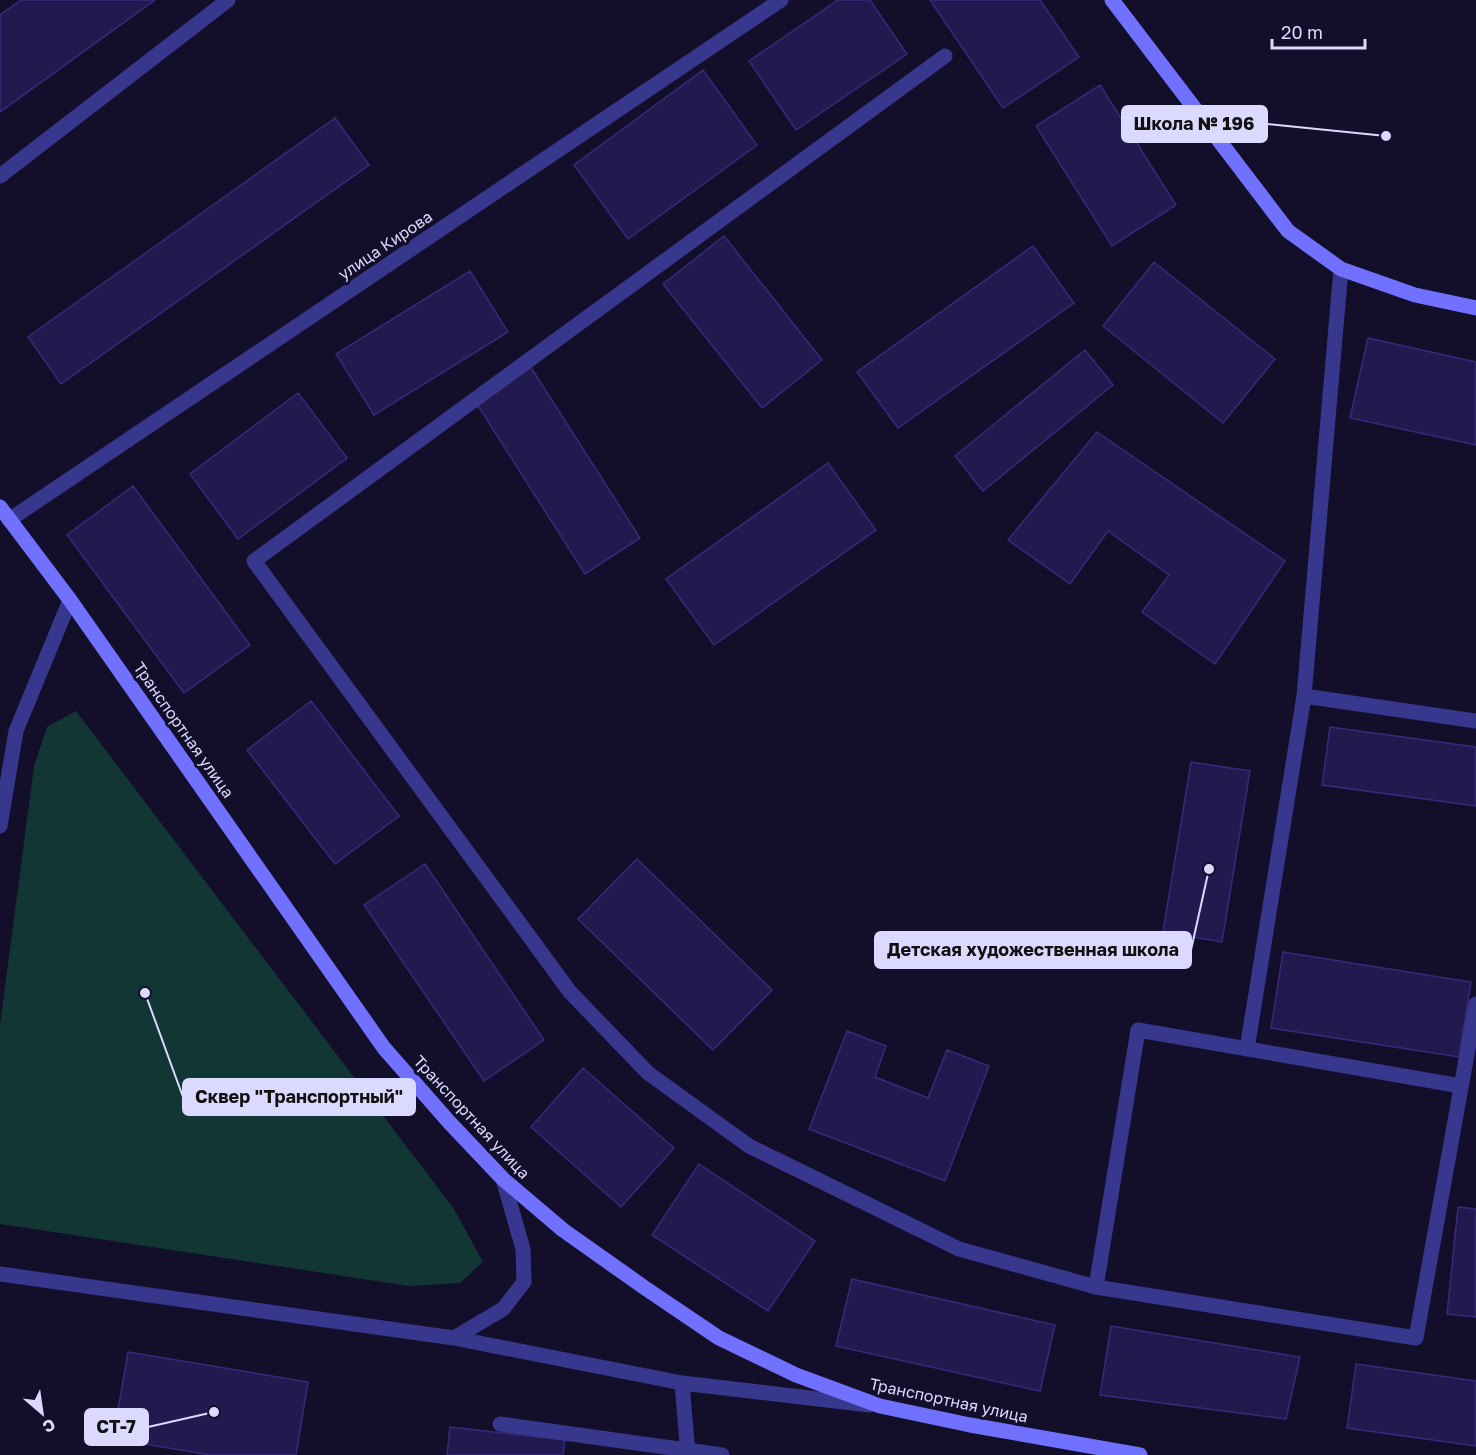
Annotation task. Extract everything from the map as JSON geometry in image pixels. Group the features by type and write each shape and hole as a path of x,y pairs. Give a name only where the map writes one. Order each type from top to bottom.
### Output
{"street":[{"path":"0,176 228,0"},
{"name":"улица Кирова","path":"9,520 781,0"},
{"path":"1112,0 1288,231 1341,269 1415,296 1476,308"},
{"path":"945,56 254,561 570,992 648,1073 749,1146 959,1249 1096,1287 1416,1338 1476,1004"},
{"path":"1246,1049 1304,696 1341,269"},
{"name":"Транспортная улица","path":"0,507 70,600 384,1048 503,1179 563,1230 719,1338 796,1375 880,1406 970,1425 1140,1455"},
{"path":"0,826 16,731 70,600"},
{"path":"1304,696 1476,721"},
{"path":"1096,1287 1138,1030 1461,1086"},
{"path":"454,1338 503,1309 524,1282 523,1249 503,1179"},
{"path":"0,1274 454,1338 682,1383 880,1406"},
{"path":"682,1383 687,1452"},
{"path":"500,1424 687,1452 722,1455"}],"green space":[{"path":"76,711 454,1209 483,1262 460,1283 409,1286 0,1224 0,1025 34,766 47,727"}],"building":[{"path":"21,0 155,0 0,112 0,15"},
{"path":"838,0 870,0 907,54 796,130 749,61"},
{"path":"930,0 1040,0 1079,57 1003,108"},
{"path":"703,70 757,145 628,239 574,165"},
{"path":"1100,85 1176,205 1112,246 1036,126"},
{"path":"335,118 369,165 61,384 28,337"},
{"path":"724,236 822,360 762,408 663,284"},
{"path":"1033,246 1074,303 898,428 857,372"},
{"path":"1154,262 1275,359 1223,423 1103,326"},
{"path":"470,271 508,332 374,415 336,354"},
{"path":"1368,338 1476,362 1476,445 1350,418"},
{"path":"1085,350 1113,385 983,491 955,456"},
{"path":"530,366 640,538 585,574 475,401"},
{"path":"298,393 347,458 238,539 190,474"},
{"path":"1097,432 1285,561 1215,664 1142,612 1169,575 1108,531 1070,584 1008,540"},
{"path":"828,463 876,530 714,645 666,579"},
{"path":"133,486 250,645 184,693 67,535"},
{"path":"311,701 399,816 335,864 247,750"},
{"path":"1330,727 1476,747 1476,806 1322,785"},
{"path":"1191,762 1250,771 1222,942 1163,932"},
{"path":"637,859 772,990 713,1050 578,919"},
{"path":"425,864 544,1040 484,1081 364,905"},
{"path":"1283,952 1471,982 1459,1057 1271,1028"},
{"path":"847,1031 886,1046 875,1077 928,1098 947,1050 989,1066 945,1181 809,1129"},
{"path":"583,1068 674,1148 621,1207 531,1127"},
{"path":"699,1164 815,1241 768,1311 652,1235"},
{"path":"1458,1207 1476,1209 1476,1317 1447,1314"},
{"path":"852,1279 1055,1325 1040,1391 836,1346"},
{"path":"1111,1326 1300,1357 1286,1419 1100,1395"},
{"path":"128,1352 308,1382 296,1455 211,1455 113,1439"},
{"path":"1356,1364 1476,1381 1476,1446 1347,1428"},
{"path":"450,1427 565,1440 563,1455 447,1455"}],"place":[{"name":"Школа № 196","path":"1386,136"},
{"name":"Детская художественная школа","path":"1209,869"},
{"name":"Сквер \"Транспортный\"","path":"145,993"},
{"name":"СТ-7","path":"214,1412"}]}
